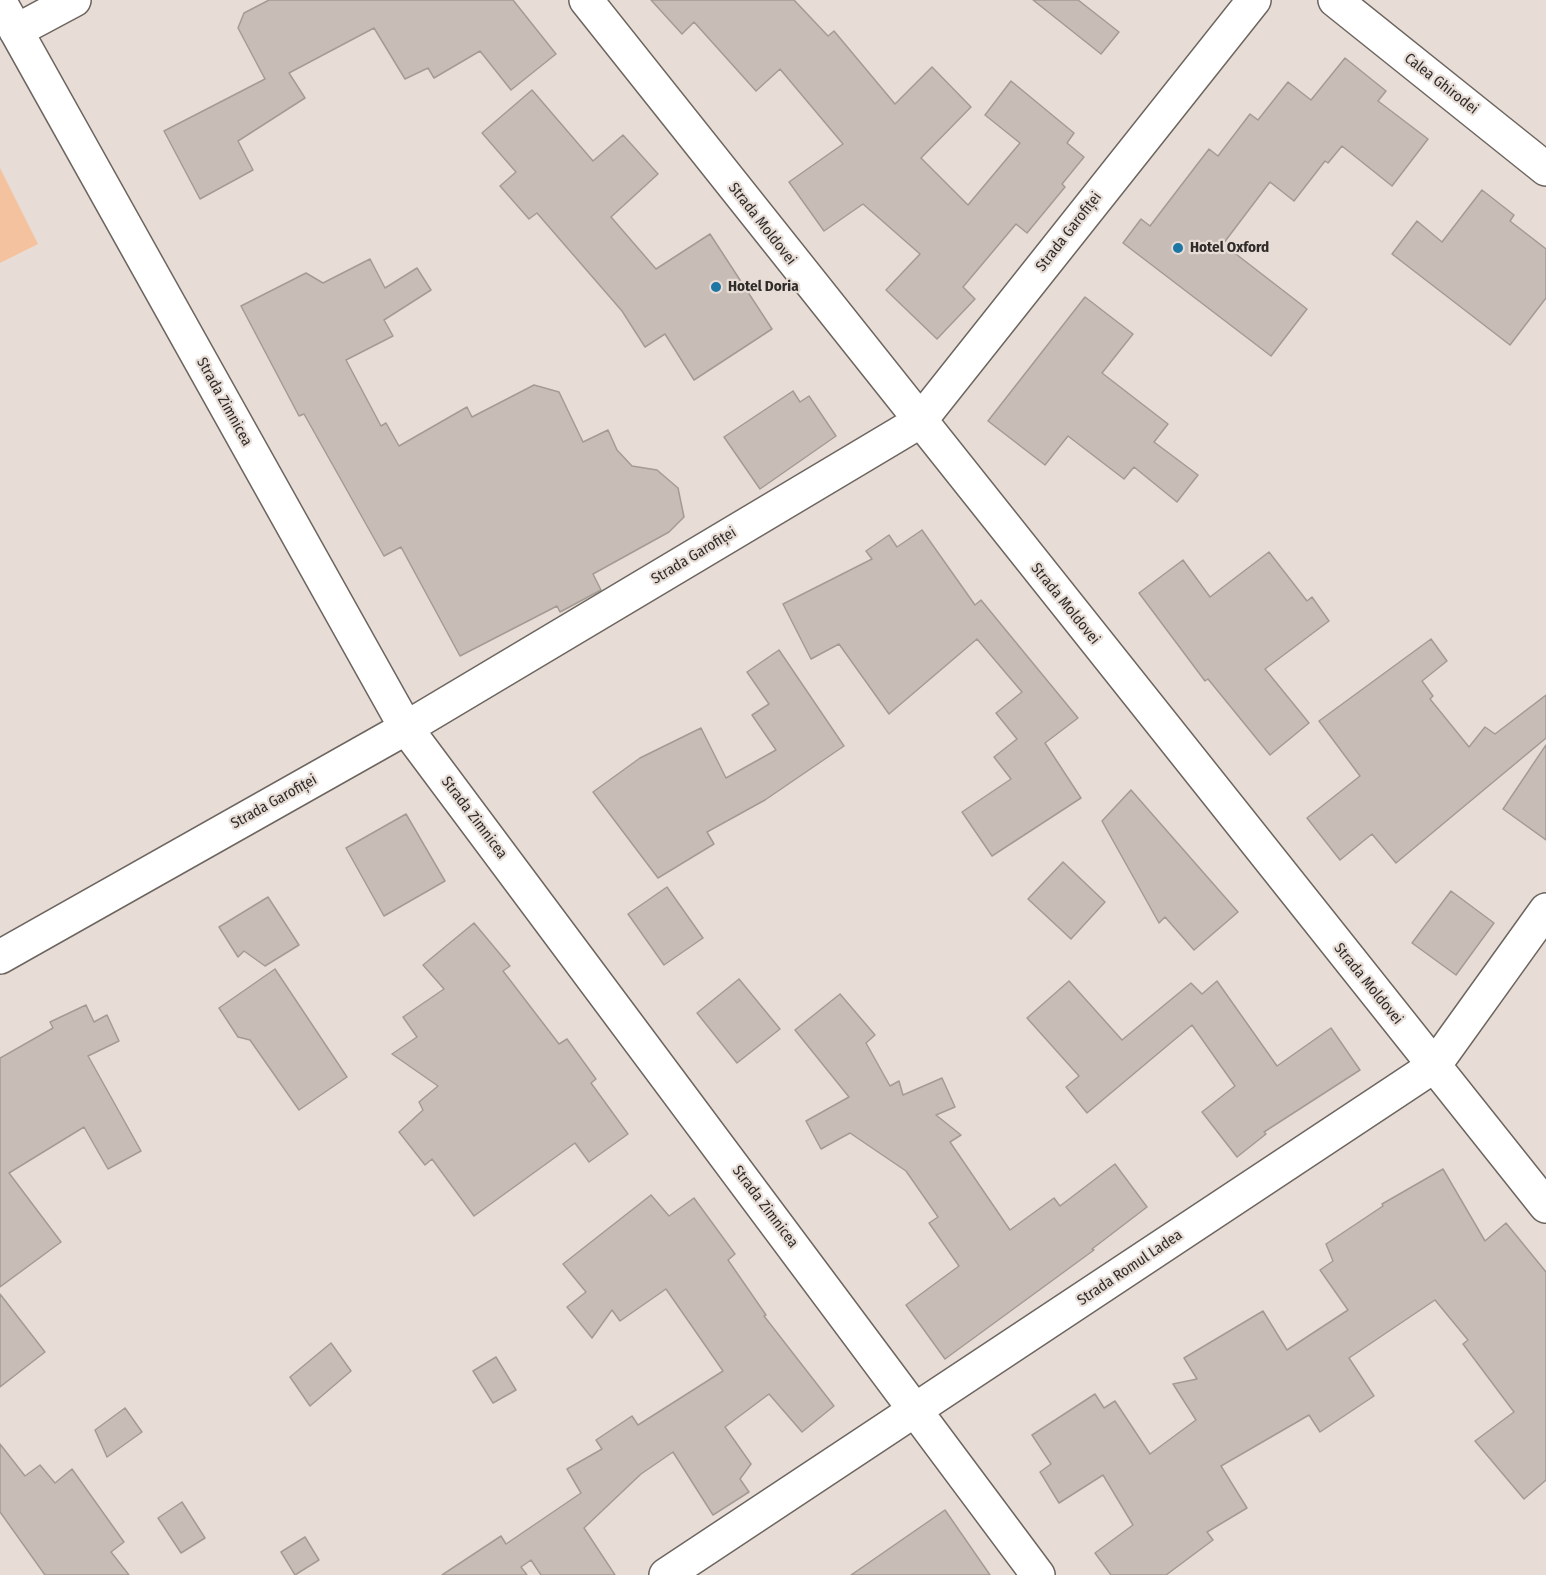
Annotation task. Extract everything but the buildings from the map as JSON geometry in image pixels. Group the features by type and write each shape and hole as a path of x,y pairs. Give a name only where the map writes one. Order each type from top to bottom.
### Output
{"street":[{"path":"16,31 74,0"},
{"name":"Strada Moldovei","path":"586,0 919,422 1546,1206"},
{"name":"Strada Garofiței","path":"0,957 406,728 919,422 1254,0"},
{"name":"Calea Ghirodei","path":"1335,0 1546,169"},
{"name":"Strada Zimnicea","path":"0,2 406,728 1038,1575"},
{"name":"Strada Romul Ladea","path":"666,1575 1434,1066 1546,910"}],"shaded area":[{"path":"0,168 38,244 0,263"}],"place":[{"name":"Hotel Oxford","path":"1178,248"},
{"name":"Hotel Doria","path":"716,287"}]}
